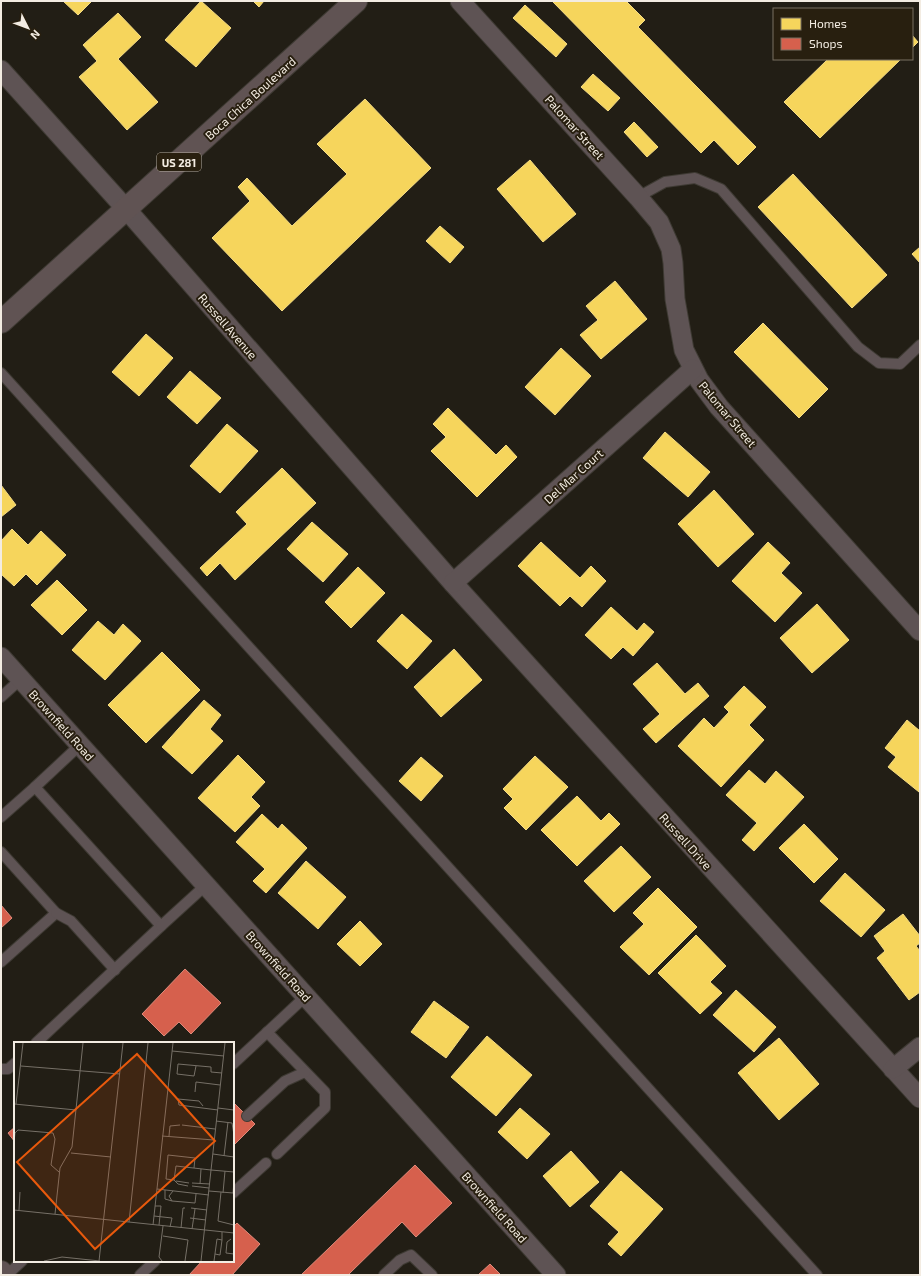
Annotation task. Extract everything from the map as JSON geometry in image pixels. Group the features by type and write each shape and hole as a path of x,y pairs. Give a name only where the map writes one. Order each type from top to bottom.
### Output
{"main road":[{"name":"Boca Chica Boulevard","path":"1,322 127,210 356,1"},
{"path":"1,1272 5,1275"}],"street":[{"name":"Palomar Street","path":"460,1 659,222 671,249 674,299 684,350 699,380 719,407 917,623"},
{"name":"Russell Avenue","path":"1,70 127,210 452,583"},
{"name":"Del Mar Court","path":"452,583 693,369"},
{"name":"Russell Drive","path":"452,583 920,1098"},
{"name":"Brownfield Road","path":"1,657 556,1275"},
{"path":"893,1069 920,1047"}],"lane":[{"path":"638,197 664,182 694,178 721,188 858,347 879,363 900,364 920,345"},
{"path":"1,372 818,1275"},
{"path":"1,697 21,679"},
{"path":"1,817 80,746"},
{"path":"35,787 161,926"},
{"path":"1,852 56,913 71,921 115,970"},
{"path":"37,1042 206,884"},
{"path":"1,962 56,913"},
{"path":"234,1063 306,996"},
{"path":"267,1032 325,1092 325,1108 277,1154"},
{"path":"1,1069 8,1069 14,1064"},
{"path":"247,1116 285,1081 305,1072"},
{"path":"234,1192 266,1163"},
{"path":"384,1275 400,1260 411,1255 432,1275"},
{"path":"5,1275 21,1262"},
{"path":"140,1275 155,1262"}],"building: Homes":[{"path":"63,1 92,1 78,15"},
{"path":"201,1 231,28 196,67 165,40"},
{"path":"253,1 264,1 259,7"},
{"path":"552,1 626,1 645,20 638,27 756,147 738,165 714,140 701,153"},
{"path":"525,5 567,44 556,57 513,18"},
{"path":"118,13 141,37 118,59 158,102 127,130 79,77 97,61 83,45"},
{"path":"913,36 918,42 913,47"},
{"path":"827,60 900,60 820,138 784,102"},
{"path":"593,74 620,98 608,111 581,87"},
{"path":"365,99 431,168 282,311 212,238 250,201 238,187 247,178 292,226 347,174 317,144"},
{"path":"634,122 658,147 647,157 624,132"},
{"path":"530,160 576,214 543,242 497,189"},
{"path":"793,174 887,275 852,308 758,207"},
{"path":"440,226 464,247 450,263 426,241"},
{"path":"920,247 920,263 912,254"},
{"path":"615,281 647,319 601,359 580,335 598,320 586,306"},
{"path":"763,323 828,389 799,418 734,352"},
{"path":"146,334 173,358 139,396 112,372"},
{"path":"561,348 591,376 555,415 525,387"},
{"path":"190,371 221,398 197,424 167,397"},
{"path":"448,408 496,455 506,445 517,457 477,497 431,451 446,437 433,424"},
{"path":"227,424 258,451 220,493 190,466"},
{"path":"665,432 710,472 688,497 643,458"},
{"path":"282,468 316,503 235,580 220,563 207,576 200,568 247,524 236,512"},
{"path":"1,485 16,505 1,517"},
{"path":"714,490 754,534 718,567 678,524"},
{"path":"312,522 348,554 323,582 287,549"},
{"path":"12,529 28,545 41,531 66,555 37,585 26,574 14,586 1,574 1,541"},
{"path":"541,542 580,578 591,566 606,581 582,607 570,596 560,606 518,566"},
{"path":"768,542 790,563 781,573 802,593 775,622 732,581"},
{"path":"358,567 385,593 351,628 325,602"},
{"path":"57,580 87,610 62,635 31,605"},
{"path":"817,604 849,640 812,673 780,638"},
{"path":"611,607 637,631 644,623 654,632 633,656 623,647 611,659 585,635"},
{"path":"402,614 432,641 407,669 377,641"},
{"path":"98,621 114,635 123,624 141,641 105,680 72,650"},
{"path":"454,649 482,680 441,717 414,687"},
{"path":"162,652 200,690 146,743 108,705"},
{"path":"657,663 685,694 698,683 709,696 656,743 643,729 660,714 633,684"},
{"path":"744,686 766,707 749,725 764,740 721,787 678,746 704,718 714,728 729,712 724,707"},
{"path":"204,700 221,715 210,729 223,741 192,774 162,747"},
{"path":"907,720 920,731 919,792 888,767 896,757 885,748"},
{"path":"238,755 265,782 251,797 260,806 235,832 198,798"},
{"path":"535,756 568,787 526,830 504,808 513,799 503,789"},
{"path":"421,757 443,776 421,801 399,781"},
{"path":"749,770 765,784 776,771 804,797 754,851 742,840 757,823 726,795"},
{"path":"577,796 601,821 609,813 620,824 577,866 541,830"},
{"path":"262,814 278,829 282,824 307,848 266,893 253,881 265,869 236,842"},
{"path":"804,824 838,859 814,883 779,848"},
{"path":"621,846 651,877 614,912 584,881"},
{"path":"306,861 346,897 318,929 278,893"},
{"path":"845,873 885,910 861,937 820,901"},
{"path":"658,888 697,927 649,975 620,947 644,924 633,913"},
{"path":"903,914 920,936 920,943 916,946 920,951 920,992 909,1000 877,958 885,951 874,936"},
{"path":"360,921 382,944 360,966 337,944"},
{"path":"696,935 726,966 710,982 722,993 700,1014 658,973"},
{"path":"736,990 776,1027 754,1052 713,1015"},
{"path":"434,1001 469,1027 446,1058 411,1032"},
{"path":"487,1036 532,1075 496,1116 451,1077"},
{"path":"779,1038 819,1084 779,1120 738,1073"},
{"path":"520,1108 550,1134 527,1159 498,1132"},
{"path":"571,1151 599,1182 570,1207 543,1176"},
{"path":"621,1171 663,1209 621,1256 608,1244 619,1232 590,1206"}],"building: Shops":[{"path":"1,905 12,918 1,928"},
{"path":"185,969 221,1003 191,1034 179,1022 164,1036 142,1014"},
{"path":"234,1103 255,1124 234,1145"},
{"path":"14,1128 14,1141 8,1133"},
{"path":"415,1165 452,1203 416,1237 402,1222 348,1275 301,1275"},
{"path":"237,1223 260,1244 232,1275 189,1275 201,1262 234,1262 234,1226"},
{"path":"490,1264 501,1275 478,1275"}]}
